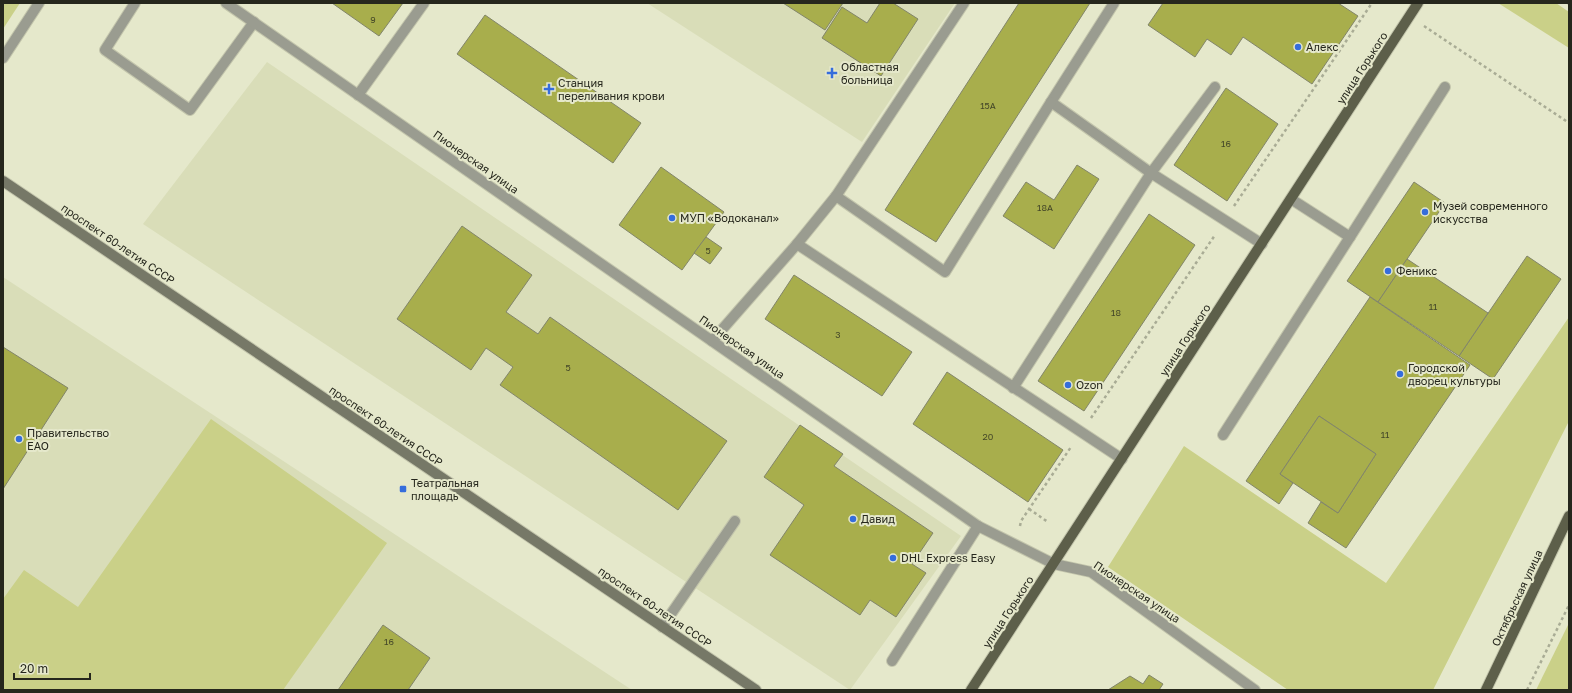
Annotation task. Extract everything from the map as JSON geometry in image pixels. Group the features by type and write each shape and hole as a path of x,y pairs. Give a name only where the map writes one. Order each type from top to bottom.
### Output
{"main road":[{"name":"улица Горького","path":"971,690 1418,3"},
{"name":"проспект 60-летия СССР","path":"3,181 756,690"},
{"name":"Октябрьская улица","path":"1486,690 1569,516"}],"street":[{"path":"3,58 39,3"},
{"path":"135,3 104,50 190,110 254,22"},
{"name":"Пионерская улица","path":"226,3 978,526 1054,564 1091,572 1255,690"},
{"path":"358,95 424,3"},
{"path":"712,341 797,244 836,196 964,3"},
{"path":"836,196 945,272 1114,3"},
{"path":"1014,388 1151,173 1215,86"},
{"path":"1224,435 1445,87"},
{"path":"1051,102 1151,173 1262,244"},
{"path":"1291,198 1350,236"},
{"path":"797,244 1122,459"},
{"path":"662,627 735,521"},
{"path":"892,661 978,526"}],"path":[{"path":"1015,544 1021,520 1372,3"},
{"path":"1410,16 1569,123"},
{"path":"1029,509 1048,522"},
{"path":"1527,690 1569,605"}],"shaded area":[{"name":"Областная больница","path":"647,3 955,3 862,142"},
{"path":"267,62 961,536 850,690 143,224"},
{"path":"3,277 632,690 51,690 3,654"}],"green space":[{"path":"3,3 20,3 3,29"},
{"path":"1498,3 1556,3 1569,12 1569,48"},
{"path":"1569,317 1569,421 1433,690 1288,690 1108,567 1184,446 1386,583"},
{"path":"211,419 387,543 283,690 3,690 3,599 24,570 78,607"},
{"path":"1569,623 1569,690 1536,690"}],"building":[{"path":"332,3 403,3 379,36"},
{"path":"783,3 843,3 825,30"},
{"path":"880,3 893,3 918,19 881,76 822,38 842,7 867,23"},
{"path":"1019,3 1090,3 936,242 885,210"},
{"name":"Алекс","path":"1163,3 1338,3 1358,16 1312,84 1243,37 1231,55 1207,39 1195,57 1148,25"},
{"name":"Станция переливания крови","path":"485,15 641,123 613,163 457,54"},
{"path":"1226,88 1278,124 1227,201 1174,165"},
{"path":"1077,165 1099,179 1054,249 1003,216 1026,182 1054,200"},
{"name":"МУП «Водоканал»","path":"661,167 724,212 682,270 619,225"},
{"path":"1414,182 1445,203 1378,302 1347,281"},
{"path":"1149,214 1195,245 1084,411 1038,381"},
{"path":"462,226 532,275 506,312 538,334 550,317 727,441 678,510 500,385 513,367 486,348 471,370 397,319"},
{"name":"МУП «Водоканал»","path":"706,237 722,248 710,264 694,253"},
{"path":"1527,256 1561,279 1493,379 1459,356"},
{"path":"1407,259 1488,313 1459,356 1378,302"},
{"path":"794,275 912,352 882,396 765,319"},
{"path":"1370,297 1470,365 1346,548 1308,523 1321,502 1338,513 1376,454 1319,416 1280,474 1293,483 1279,504 1246,481"},
{"name":"Правительство ЕАО","path":"3,347 68,388 3,489"},
{"path":"947,372 1063,450 1028,502 913,424"},
{"path":"1319,416 1376,454 1338,513 1280,474"},
{"name":"Давид","path":"800,425 843,454 834,466 933,533 912,564 926,573 896,617 870,600 860,615 770,555 804,505 764,477"},
{"path":"383,625 430,658 408,690 338,690"},
{"path":"1149,675 1163,684 1159,690 1108,690 1130,676 1143,684"}],"place":[{"name":"Алекс","path":"1298,47"},
{"name":"Областная больница","path":"832,73"},
{"name":"Станция переливания крови","path":"549,89"},
{"name":"Музей современного искусства","path":"1425,212"},
{"name":"МУП «Водоканал»","path":"672,218"},
{"name":"Феникс","path":"1388,271"},
{"name":"Городской дворец культуры","path":"1400,374"},
{"name":"Ozon","path":"1068,385"},
{"name":"Правительство ЕАО","path":"19,439"},
{"name":"Театральная площадь","path":"403,489"},
{"name":"Давид","path":"853,519"},
{"name":"DHL Express Easy","path":"893,558"}]}
